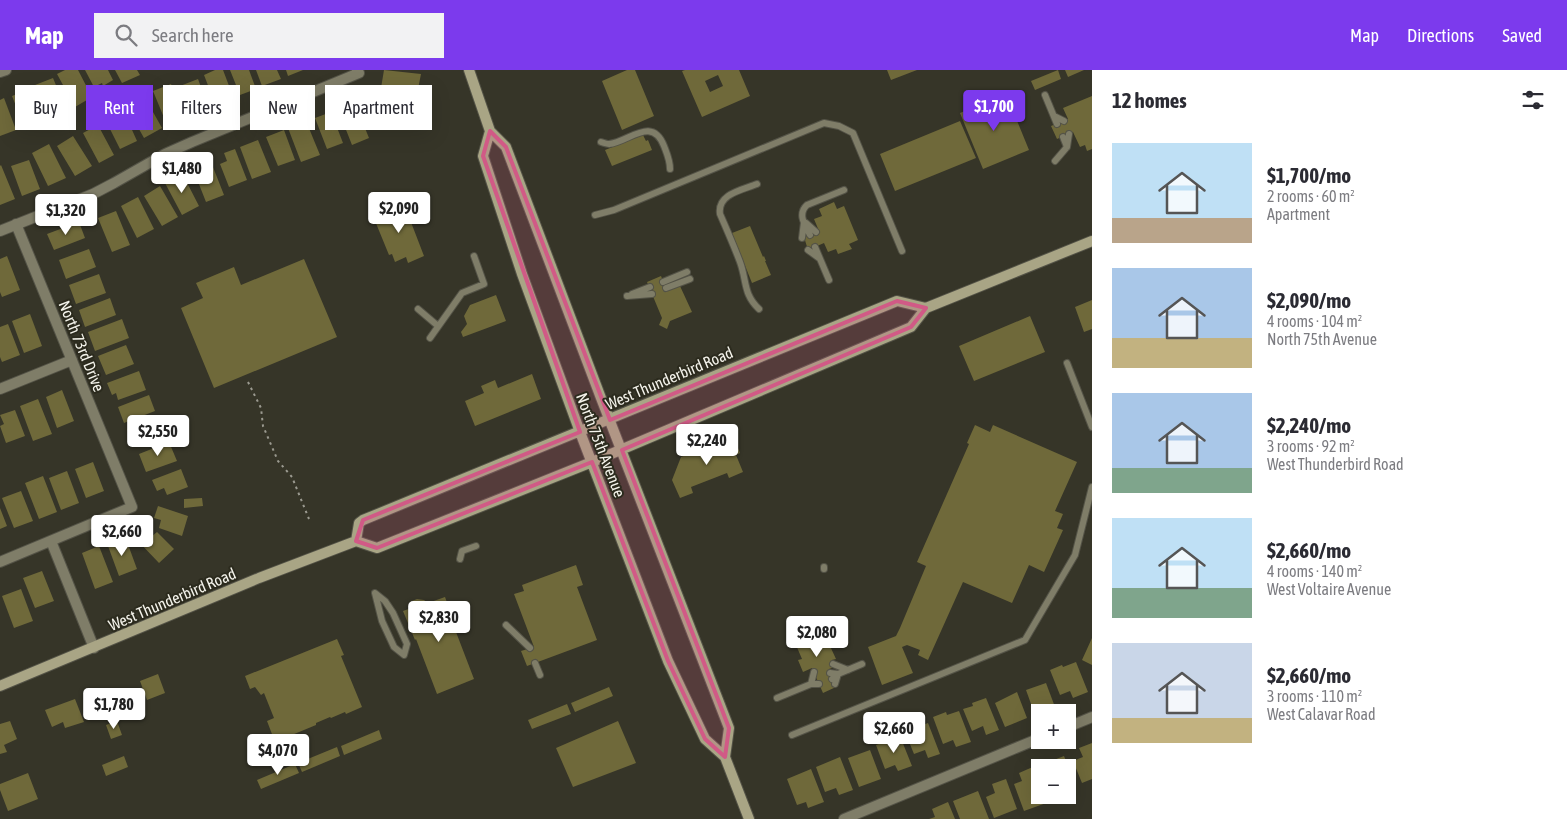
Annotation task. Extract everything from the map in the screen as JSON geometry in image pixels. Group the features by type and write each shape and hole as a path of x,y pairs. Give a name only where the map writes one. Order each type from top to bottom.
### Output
{"main road":[{"name":"North 75th Avenue","path":"469,70 490,131 506,147 729,728 725,757"},
{"name":"North 75th Avenue","path":"490,131 483,156 525,283 580,432 668,661 705,739 725,757 749,819"},
{"path":"356,541 377,548 622,450 911,327 926,308 1092,242"},
{"name":"West Thunderbird Road","path":"0,686 259,578 356,541 361,521 610,420 839,323 897,300 926,308"}],"street":[{"path":"0,72 6,70"},
{"path":"0,231 92,194 183,146 358,72"},
{"name":"North 73rd Drive","path":"16,224 132,507 51,541"},
{"path":"0,389 72,360"},
{"path":"0,562 51,541 94,648"},
{"path":"1076,724 1092,717"},
{"path":"844,819 868,814 1031,742"}],"lane":[{"path":"1045,95 1054,116 1061,122"},
{"path":"595,215 614,210 824,123 839,126 853,133 902,251"},
{"path":"601,142 610,144 641,132 653,132 661,139 670,162 670,169"},
{"path":"1054,161 1067,148 1066,135"},
{"path":"757,184 725,198 719,208 741,264 752,302 760,309"},
{"path":"813,234 802,215 803,209 808,205 844,190"},
{"path":"802,238 804,220"},
{"path":"818,246 820,259 829,280"},
{"path":"808,250 820,259"},
{"path":"430,338 462,292 484,284 474,256"},
{"path":"664,285 689,276"},
{"path":"627,296 651,290"},
{"path":"418,310 438,326"},
{"path":"1067,363 1092,427"},
{"path":"792,735 1025,640 1075,555 1092,487"},
{"path":"460,559 462,551 476,546"},
{"path":"375,593 385,601 393,613 407,644 404,655 394,647 382,621 375,593"},
{"path":"506,625 530,648"},
{"path":"535,663 540,676"},
{"path":"833,664 848,670"},
{"path":"838,674 832,679 838,674 862,664"},
{"path":"777,698 818,681 812,684"}],"path":[{"path":"248,382 261,408 263,426 278,462 292,477 309,519"}],"highlighted area":[{"path":"490,131 506,147 610,420 897,301 926,308 911,327 622,450 729,728 725,757 705,739 668,661 592,462 377,548 356,541 363,520 580,432 483,156"}],"building":[{"path":"65,70 78,70 86,85 86,101 76,106 76,85 63,85 57,74"},
{"path":"85,70 108,70 113,80 105,85 102,83 93,85"},
{"path":"115,70 137,70 140,75 122,83"},
{"path":"215,70 223,70 229,85 208,85 204,75"},
{"path":"230,70 249,70 255,85 250,85 250,91 240,95 240,85 236,85"},
{"path":"256,70 277,70 281,79 262,85"},
{"path":"286,70 303,70 288,76"},
{"path":"384,70 421,74 419,85 382,85"},
{"path":"627,70 635,70 654,116 622,130 602,81"},
{"path":"739,70 750,96 702,117 682,71","holes":["718,75 723,86 710,92 705,81"]},
{"path":"887,70 917,70 891,80"},
{"path":"1058,70 1061,79 1035,90 1031,81"},
{"path":"1065,70 1084,70 1068,77"},
{"path":"53,78 56,85 35,85"},
{"path":"198,79 200,85 183,85"},
{"path":"163,87 163,115 153,91"},
{"path":"1006,94 1029,150 983,169 960,113"},
{"path":"1092,96 1092,149 1087,151 1085,145 1080,147 1073,132 1057,139 1051,126 1068,119 1063,108"},
{"path":"4,98 16,130 0,136 0,100"},
{"path":"153,112 162,128 144,138 140,130 153,130"},
{"path":"325,114 325,130 338,130 343,143 327,149 315,118"},
{"path":"960,121 976,158 895,191 880,154"},
{"path":"89,130 101,130 114,155 99,163 83,133"},
{"path":"110,130 132,130 137,141 120,149"},
{"path":"284,130 295,160 278,166 266,137"},
{"path":"289,130 310,130 320,155 301,162"},
{"path":"346,130 366,130 369,138 352,145"},
{"path":"643,135 646,141 648,140 652,150 612,166 605,150"},
{"path":"73,136 92,166 75,176 57,146"},
{"path":"258,140 271,172 252,179 240,147"},
{"path":"49,144 66,178 48,186 32,153"},
{"path":"235,149 247,180 229,187 220,164 227,161 224,153"},
{"path":"29,160 40,189 22,196 11,166"},
{"path":"211,162 224,195 206,202 193,169"},
{"path":"0,166 15,199 0,205"},
{"path":"182,173 199,206 182,215 165,183"},
{"path":"160,186 178,217 162,226 144,196"},
{"path":"138,197 154,229 137,238 121,206"},
{"path":"834,202 837,209 844,206 858,240 849,244 852,249 838,254 836,249 828,252 824,243 808,250 804,237 819,231 814,219 822,216 819,209"},
{"path":"404,204 424,256 408,263 406,257 395,262 392,254 389,255 373,216"},
{"path":"116,211 130,245 112,252 98,218"},
{"path":"79,222 85,238 54,250 47,234"},
{"path":"750,226 771,275 752,283 732,233"},
{"path":"89,249 96,267 66,279 59,260"},
{"path":"7,256 20,290 2,297 0,292 0,259"},
{"path":"304,259 337,337 214,388 181,308 203,298 196,283 234,267 241,285"},
{"path":"99,274 106,293 76,304 69,285"},
{"path":"661,276 667,291 680,286 692,312 670,321 667,329 659,325 662,318 647,282"},
{"path":"496,295 506,321 463,337 461,332 467,324 464,316 470,305"},
{"path":"110,298 116,315 85,327 79,310"},
{"path":"1092,300 1092,329 1084,332 1075,307"},
{"path":"30,314 42,346 24,353 12,321"},
{"path":"1030,316 1045,352 974,381 959,346"},
{"path":"122,319 129,338 95,351 88,332"},
{"path":"8,324 20,355 2,362 0,357 0,327"},
{"path":"126,345 134,364 106,375 98,356"},
{"path":"139,371 146,390 118,400 116,393 112,395 107,383"},
{"path":"532,374 541,399 475,426 465,401 484,393 481,386 495,380 498,388"},
{"path":"62,390 74,421 57,428 46,397"},
{"path":"149,395 155,411 124,423 118,407"},
{"path":"38,399 52,434 33,441 20,406"},
{"path":"15,410 25,436 6,443 0,426 4,424 0,415"},
{"path":"162,415 169,434 134,447 127,429"},
{"path":"975,425 990,432 993,425 1077,462 1055,511 1063,514 1057,528 1063,530 1044,572 1029,565 1012,603 963,582 928,660 918,655 920,650 907,645 902,647 913,673 882,685 868,647 896,636 900,628 926,566 917,562 969,444 967,443"},
{"path":"730,437 733,445 736,443 740,453 736,455 743,472 729,478 727,473 691,487 693,493 680,498 672,480 681,457"},
{"path":"169,442 177,461 146,472 139,454"},
{"path":"93,462 104,491 86,498 75,469"},
{"path":"181,469 188,487 167,495 164,488 157,491 152,480"},
{"path":"67,471 79,503 61,510 49,478"},
{"path":"43,476 57,512 39,519 25,483"},
{"path":"21,491 33,521 14,528 2,498"},
{"path":"202,498 203,506 184,508 184,499"},
{"path":"158,506 188,516 182,536 159,528 161,520 154,518"},
{"path":"0,508 7,526 0,529"},
{"path":"146,532 151,537 157,532 174,549 159,563 137,540"},
{"path":"126,539 137,569 119,576 108,546"},
{"path":"99,546 113,582 95,589 82,553"},
{"path":"576,565 583,585 577,587 597,640 527,666 521,651 534,647 514,594 524,591 522,585"},
{"path":"42,571 54,601 35,608 23,578"},
{"path":"21,589 33,621 14,628 2,596"},
{"path":"445,597 452,616 454,615 461,630 456,632 474,679 437,694 403,611 414,607 412,601 417,599 428,603"},
{"path":"818,628 827,647 830,646 836,659 832,660 835,667 829,669 836,687 823,693 812,668 803,672 798,660 802,659 793,638"},
{"path":"1092,638 1092,665 1082,660"},
{"path":"337,639 344,655 341,656 362,707 346,714 345,712 330,717 275,742 267,721 274,718 264,693 261,695 255,687 250,689 245,676"},
{"path":"1076,662 1088,692 1073,698 1070,691 1060,695 1050,670"},
{"path":"158,674 165,693 147,700 140,681"},
{"path":"1046,683 1054,704 1031,704 1026,690"},
{"path":"609,687 613,696 575,712 571,703"},
{"path":"1017,692 1027,718 1005,727 995,703"},
{"path":"986,698 999,730 986,735 983,726 972,731 963,709 973,706 972,703"},
{"path":"75,699 84,722 65,728 63,722 52,727 45,710"},
{"path":"567,704 571,714 532,729 528,720"},
{"path":"959,711 971,742 956,747 953,740 943,744 933,717 946,712 947,715"},
{"path":"10,721 17,739 4,745 7,752 0,754 0,724"},
{"path":"117,721 122,735 111,739 106,725"},
{"path":"618,721 636,763 573,787 556,748"},
{"path":"928,723 940,754 928,758 925,750 914,754 905,732"},
{"path":"379,730 382,739 344,755 341,746"},
{"path":"900,736 912,766 898,771 895,765 885,769 876,745"},
{"path":"1092,743 1092,779 1082,783 1076,768 1076,760 1083,757 1079,748"},
{"path":"337,747 340,756 302,772 298,763"},
{"path":"870,750 881,779 859,787 848,758"},
{"path":"124,756 128,767 106,776 102,765"},
{"path":"840,757 853,790 839,795 836,788 825,792 816,767"},
{"path":"295,764 299,773 261,789 257,780"},
{"path":"1031,768 1031,804 1043,804 1024,811 1014,784 1022,781 1019,773"},
{"path":"811,769 824,802 808,808 806,802 797,805 787,779"},
{"path":"28,773 38,799 8,811 0,790 0,784"},
{"path":"1006,779 1017,809 994,818 986,797 995,793 992,784"},
{"path":"978,791 989,819 960,819 953,801"},
{"path":"948,802 955,819 929,819 935,817 932,809"}]}
